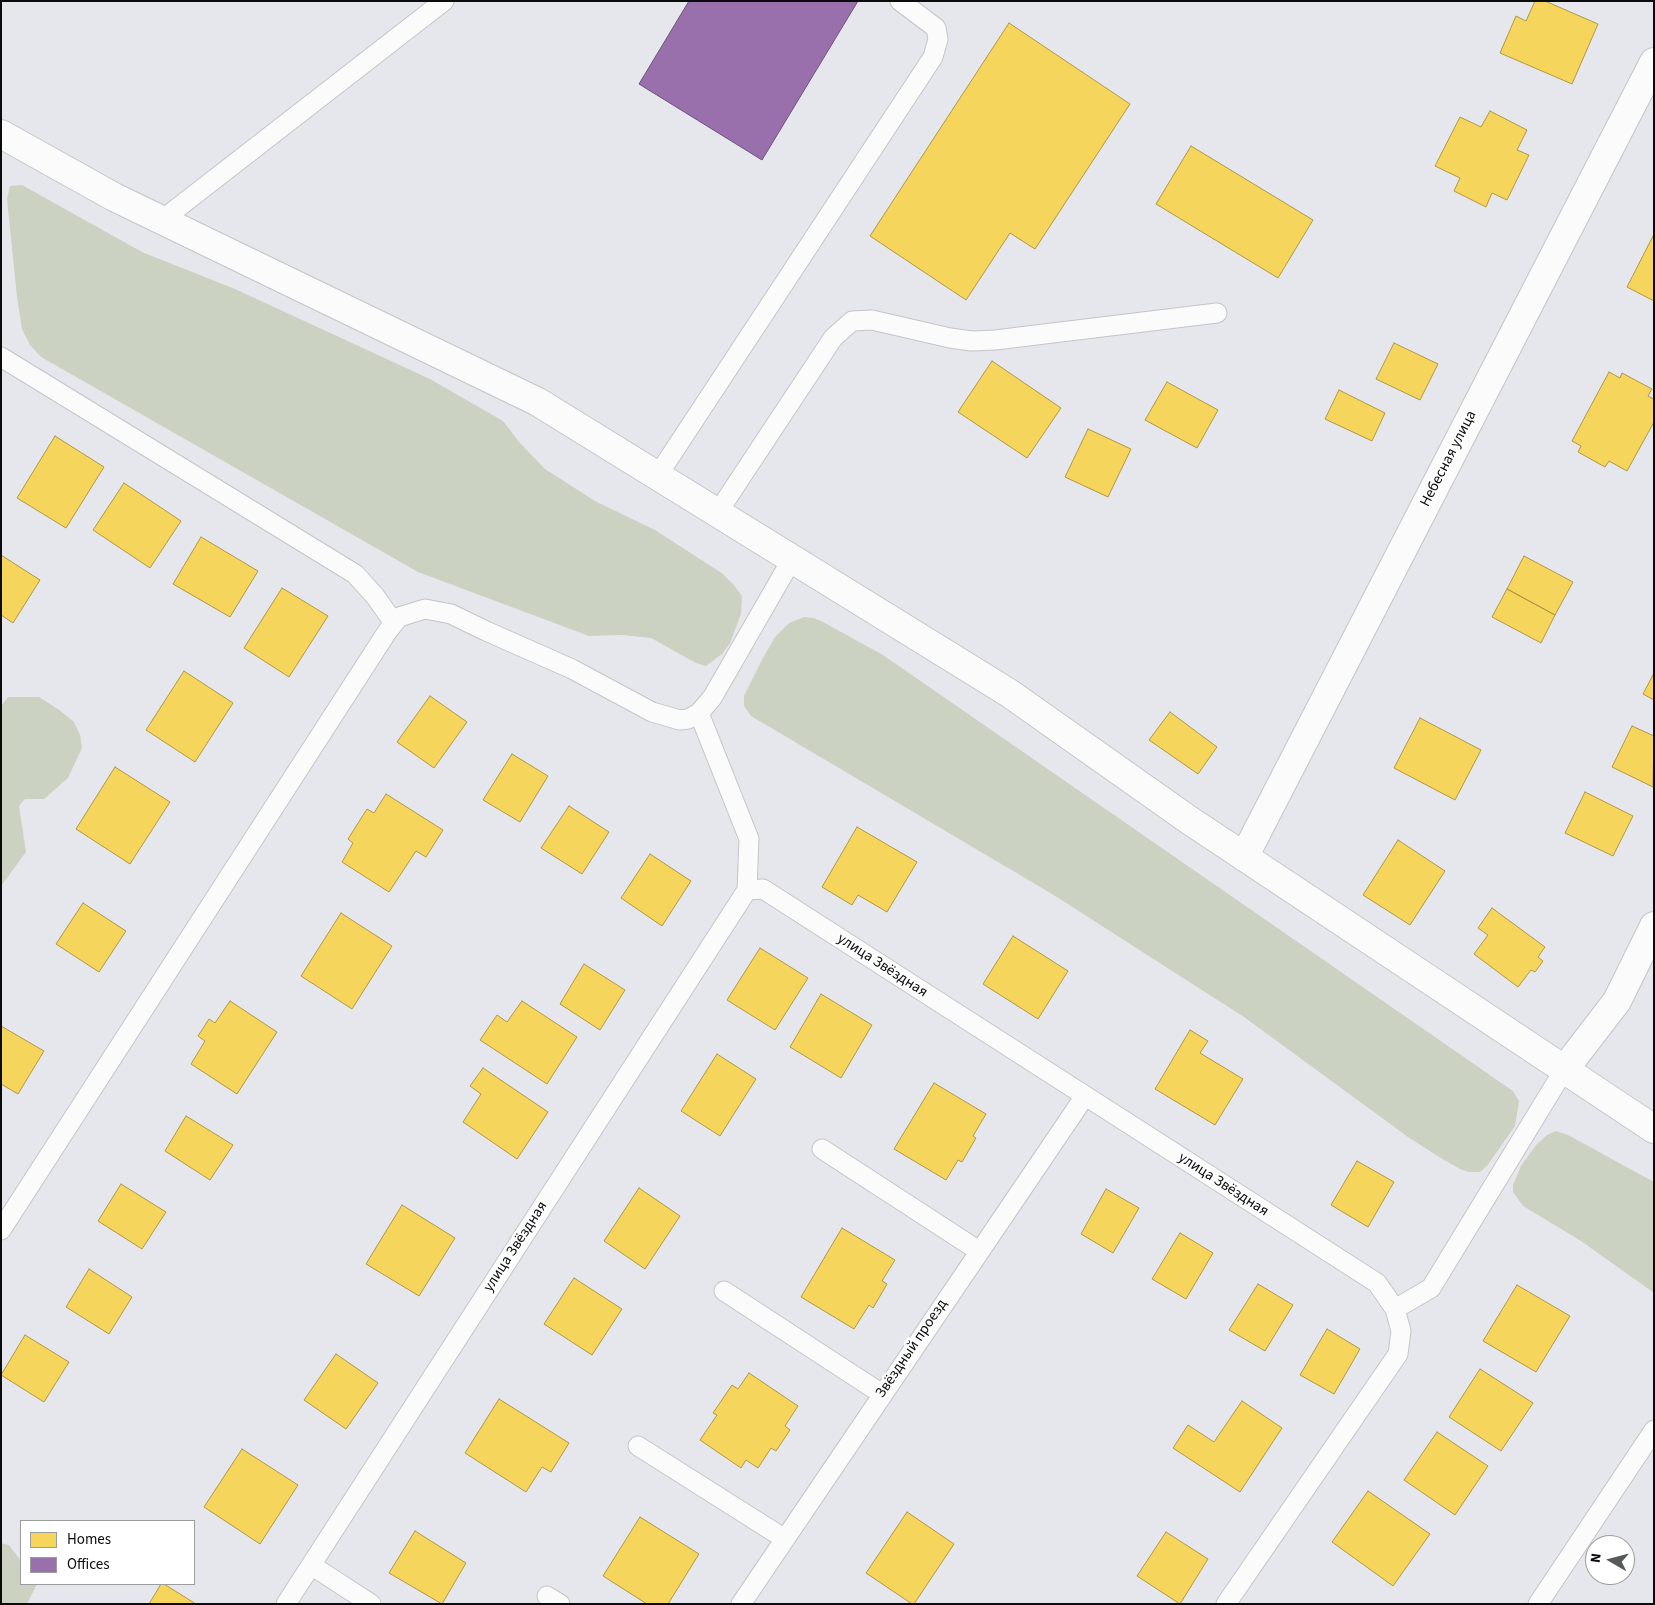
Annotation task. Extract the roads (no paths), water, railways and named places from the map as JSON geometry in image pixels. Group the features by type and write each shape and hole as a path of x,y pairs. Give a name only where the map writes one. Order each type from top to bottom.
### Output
{"street":[{"name":"Небесная улица","path":"1244,856 1654,62"},
{"path":"1,134 114,197 538,402 1009,693 1181,815 1654,1129"},
{"path":"1564,1070 1617,1001 1654,926"}],"lane":[{"path":"162,220 444,1"},
{"path":"658,475 933,57 938,39 936,28 900,1"},
{"path":"718,512 833,338 852,321 872,320 950,338 972,341 995,340 1218,313"},
{"path":"1,357 355,574 375,596 394,623"},
{"path":"1,1230 387,632 399,617 425,609 451,614 572,669 652,712 680,720 688,719 699,713 712,698 792,559"},
{"path":"699,713 749,840 747,890"},
{"name":"улица Звёздная","path":"286,1604 747,890 762,889 1377,1283 1395,1309 1401,1331 1398,1354 1226,1604"},
{"path":"1395,1309 1431,1288 1564,1070"},
{"name":"Звёздный проезд","path":"741,1604 1085,1096"},
{"path":"822,1149 979,1251"},
{"path":"724,1291 882,1394"},
{"path":"1538,1604 1654,1430"},
{"path":"638,1446 785,1539"},
{"path":"311,1565 372,1604"}]}
